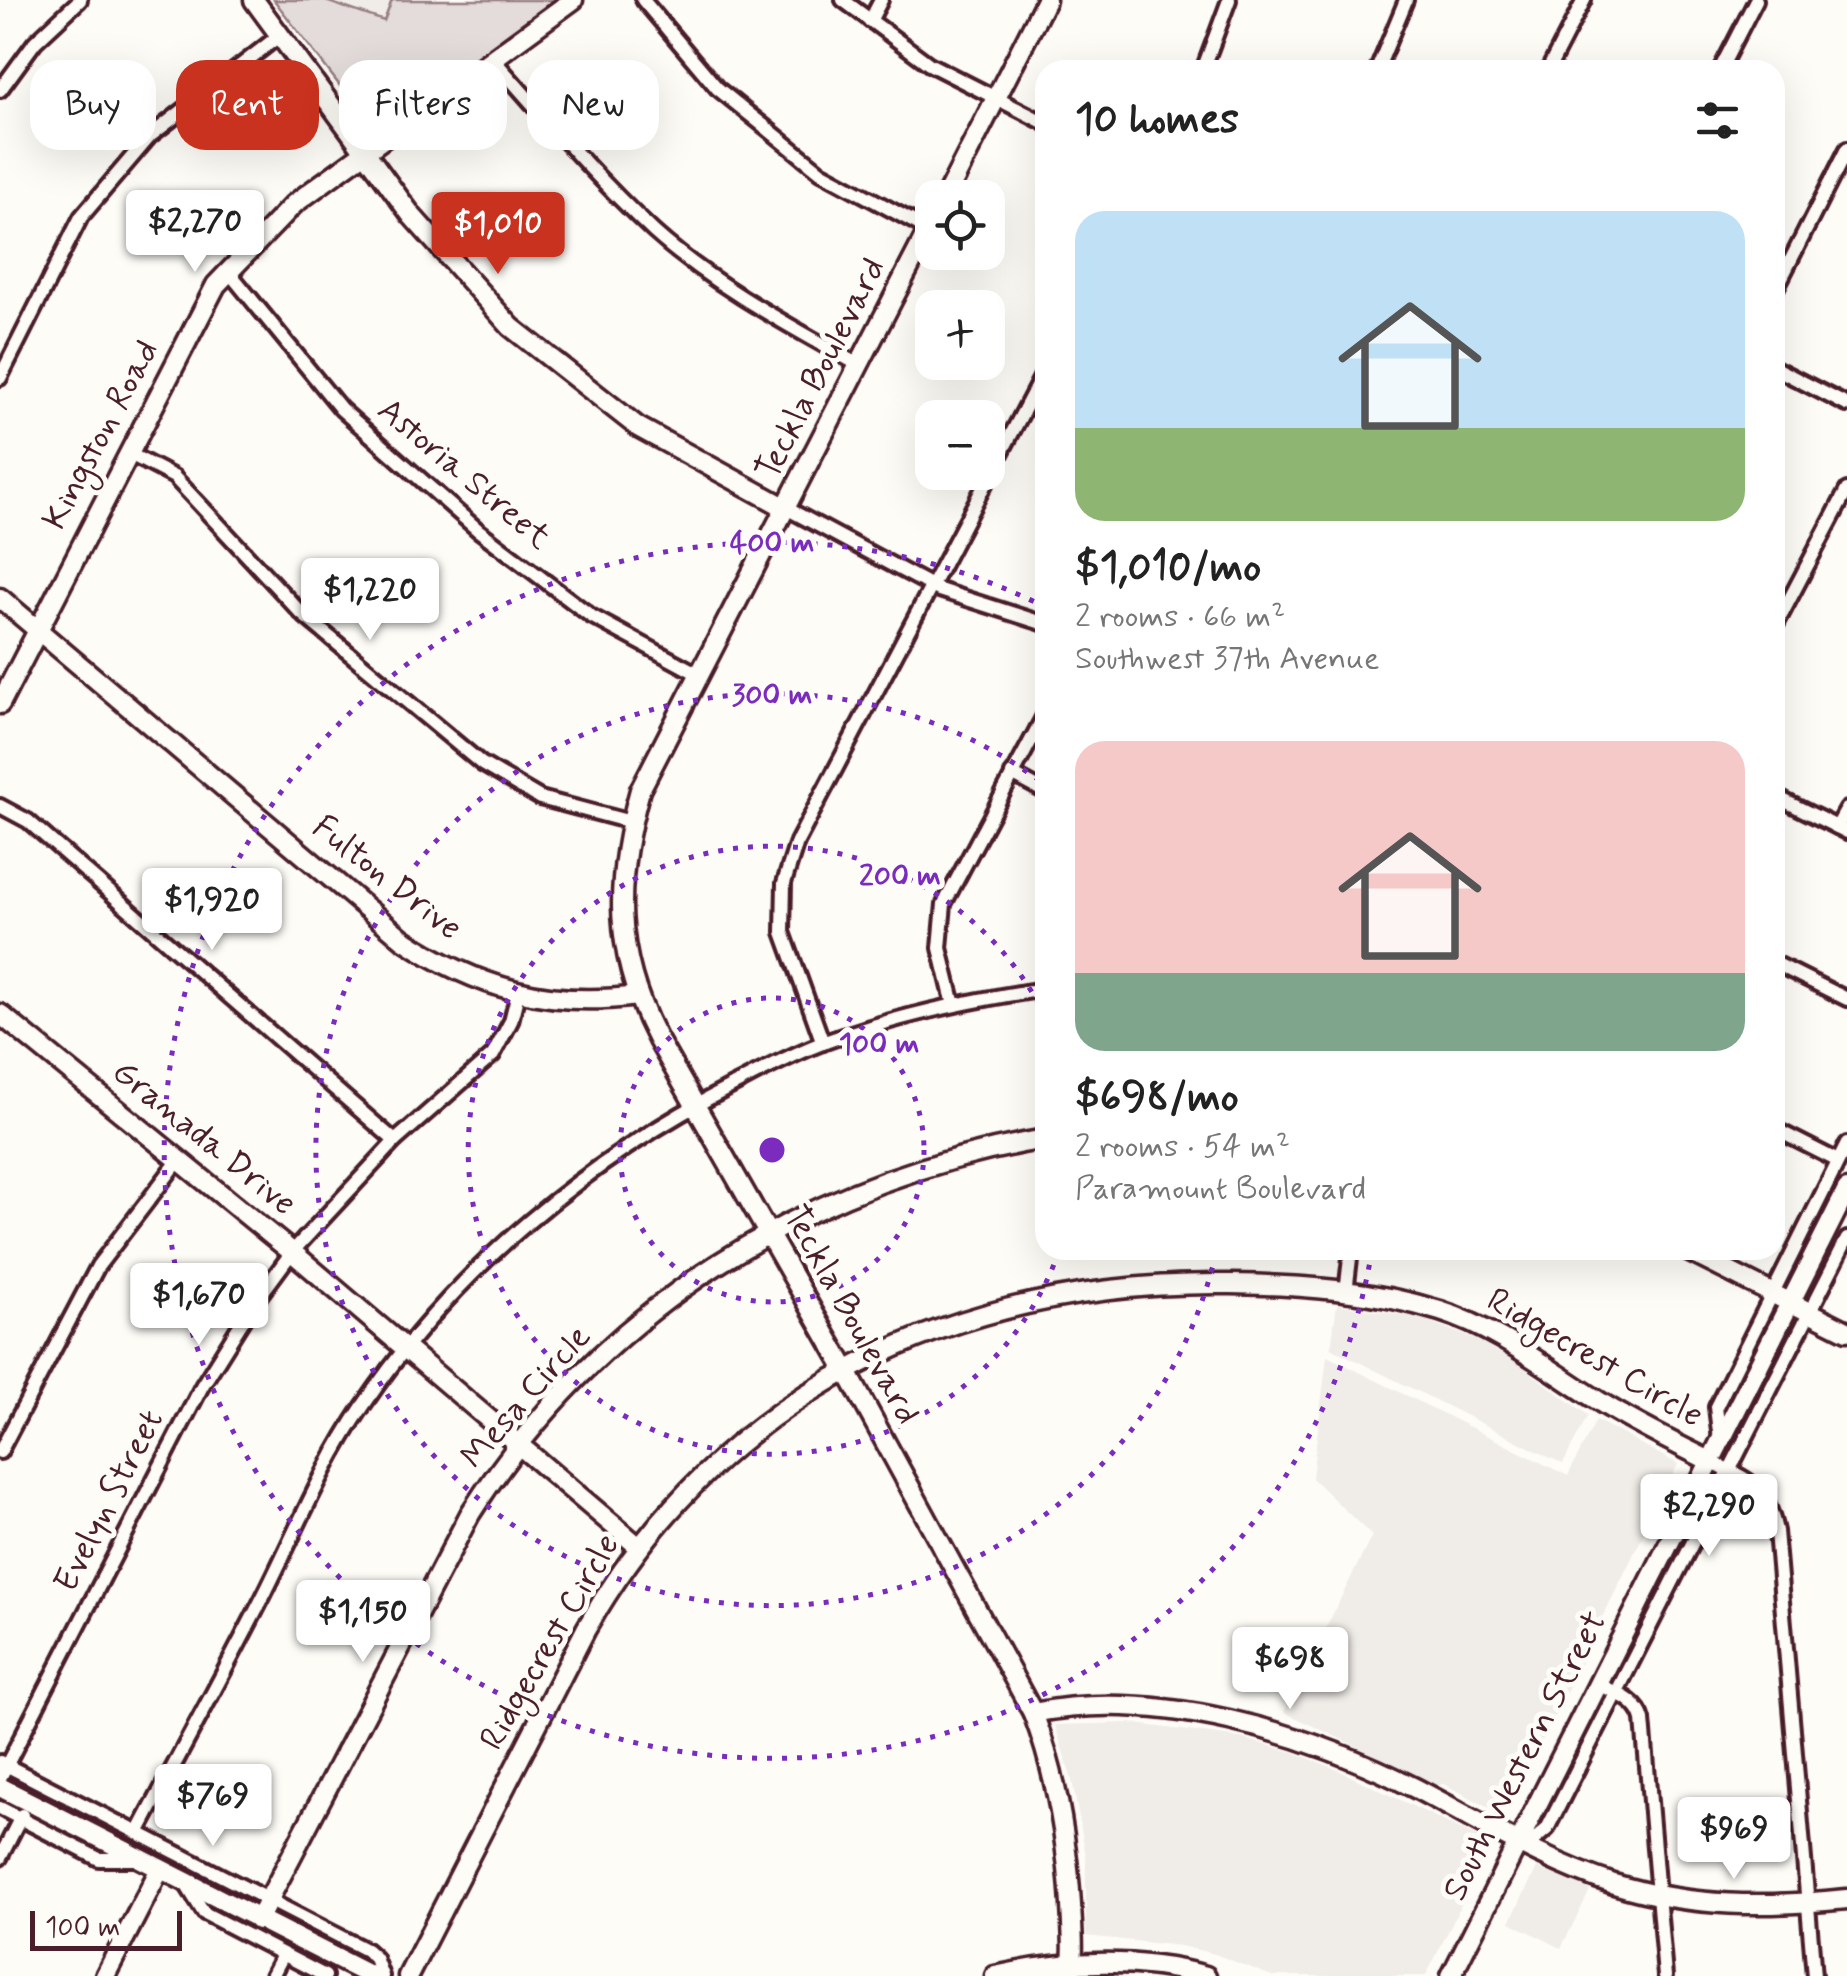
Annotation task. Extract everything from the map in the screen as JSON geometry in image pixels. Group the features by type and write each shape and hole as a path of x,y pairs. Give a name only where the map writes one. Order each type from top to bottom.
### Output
{"street":[{"path":"0,90 35,42 80,0"},
{"path":"254,0 412,216 511,328 638,427 934,588 1035,621"},
{"name":"Kingston Road","path":"0,704 216,286 294,204 573,0"},
{"path":"643,0 717,88 806,160 821,172 915,219"},
{"path":"843,0 929,64 1035,118"},
{"path":"870,20 881,0"},
{"path":"955,180 1046,0"},
{"path":"1206,60 1229,0"},
{"path":"1381,60 1406,0"},
{"path":"1553,60 1584,0"},
{"path":"1725,60 1756,0"},
{"path":"0,378 81,217 150,136 280,35"},
{"path":"493,58 584,162 657,234 719,280 859,365"},
{"path":"1785,270 1847,149"},
{"name":"Teckla Boulevard","path":"915,256 640,790 622,866 620,898 626,955 637,996 1033,1714 1062,1813 1072,1969"},
{"name":"Astoria Street","path":"229,272 341,410 478,530 591,616 700,674"},
{"path":"1785,373 1847,406"},
{"path":"823,1043 784,932 784,883 797,842 1035,390"},
{"path":"128,453 174,477 302,614 482,764 540,798 631,822"},
{"path":"1785,608 1847,490"},
{"name":"Fulton Drive","path":"0,598 403,939 462,974 518,992 600,1000 637,996"},
{"path":"954,1005 940,948 944,904 1035,732"},
{"path":"1012,774 1035,787"},
{"path":"1785,801 1842,830 1847,809"},
{"path":"0,806 28,821 395,1141"},
{"path":"600,1000 618,982 626,955"},
{"path":"1785,968 1847,999"},
{"path":"138,1834 360,1410 405,1350 471,1275 516,1232 614,1155 696,1104 823,1043 954,1005 1035,991"},
{"name":"Evelyn Street","path":"2,1768 202,1386 250,1309 292,1252 395,1141 493,1055 512,1020 518,992"},
{"name":"Granada Drive","path":"0,1014 292,1252 639,1547"},
{"path":"1785,1135 1838,1161"},
{"name":"Mesa Circle","path":"258,1920 470,1514 493,1478 587,1370 666,1300 768,1234 861,1188 904,1173 954,1158 1035,1142"},
{"path":"1720,1441 1716,1407 1847,1144"},
{"path":"0,1452 98,1266 178,1160"},
{"name":"South Western Street","path":"1450,1976 1523,1844 1598,1684 1847,1190"},
{"path":"1523,1844 1548,1829 1847,1239"},
{"path":"1346,1292 1350,1260"},
{"path":"1706,1260 1847,1331"},
{"name":"Ridgecrest Circle","path":"408,1976 586,1630 612,1583 639,1547 684,1496 748,1437 789,1406 846,1370 954,1322 1020,1303 1076,1293 1201,1283 1398,1299 1443,1311 1511,1343 1620,1414 1710,1461"},
{"path":"1710,1461 1762,1492 1774,1519 1814,1976"},
{"path":"1598,1684 1633,1703 1643,1720 1665,1976"},
{"path":"1033,1714 1080,1708 1142,1709 1259,1728 1352,1758 1587,1874 1658,1896 1749,1906 1847,1899"},
{"path":"2,1768 366,1950 375,1958 382,1976"},
{"path":"0,1786 24,1810"},
{"path":"0,1808 24,1810 139,1858 258,1920 337,1968 371,1976"},
{"path":"0,1858 24,1810"},
{"path":"106,1976 160,1869"},
{"path":"184,1881 204,1913 325,1976"},
{"path":"272,1976 283,1954"},
{"path":"995,1976 1137,1964 1206,1976"}],"shaded area":[{"path":"274,0 323,0 384,21 392,0 563,0 483,60 339,60 339,85"},
{"path":"323,0 392,0 384,21"},
{"path":"1337,1304 1420,1318 1476,1340 1516,1362 1588,1415 1563,1464 1331,1348"},
{"path":"1327,1356 1568,1476 1596,1420 1678,1464 1508,1810 1500,1813 1284,1712 1372,1536 1312,1478"},
{"path":"1130,1723 1240,1738 1293,1752 1485,1841 1489,1848 1426,1976 1272,1976 1215,1954 1181,1946 1086,1936 1086,1856 1072,1780 1055,1725"},
{"path":"1537,1868 1590,1890 1561,1948 1510,1922"}]}
